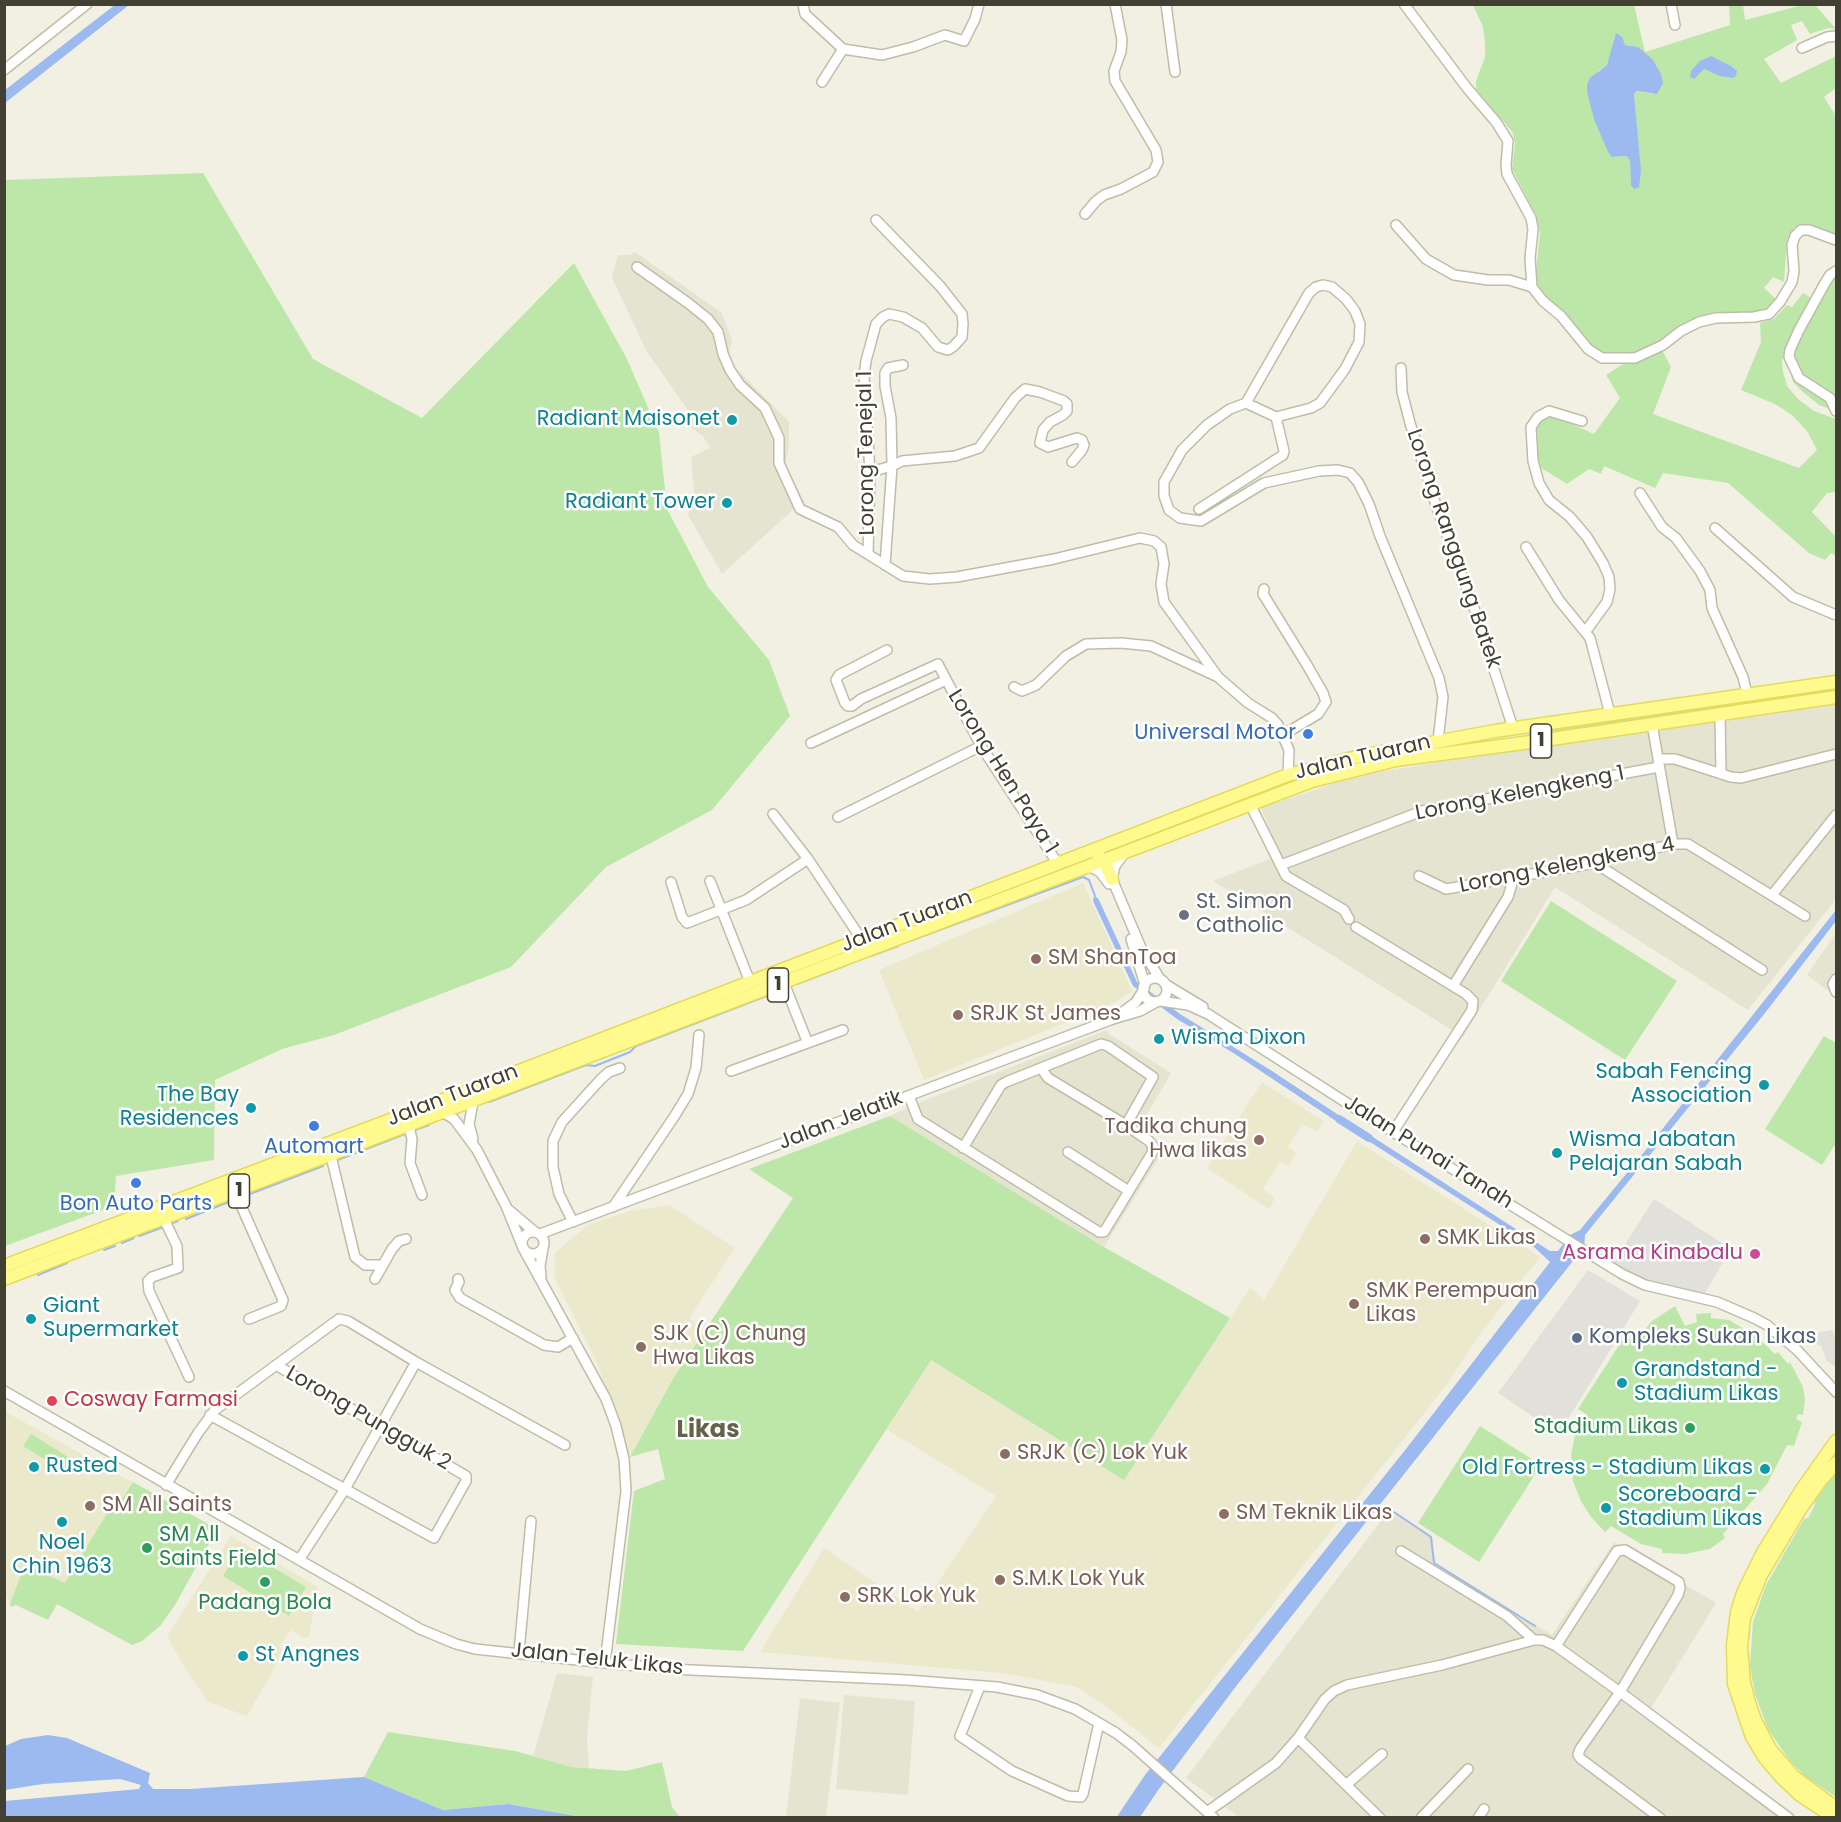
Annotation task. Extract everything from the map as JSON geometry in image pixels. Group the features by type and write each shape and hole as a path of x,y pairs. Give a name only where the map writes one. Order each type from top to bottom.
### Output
{"main road":[{"name":"Jalan Tuaran","path":"4,1279 84,1243 441,1108 750,982 1287,775 1360,756 1495,731 1836,682"},
{"name":"Jalan Tuaran","path":"4,1266 164,1219 235,1192 332,1160 409,1127 446,1103 463,1097 470,1098 473,1102 1312,781 1382,763 1836,697"},
{"path":"1495,731 1490,736 1494,740 1532,735 1538,741"},
{"path":"1023,878 1092,856 1104,861 1112,879"},
{"path":"738,987 747,990 783,984"},
{"path":"1835,1818 1800,1795 1782,1778 1764,1757 1752,1737 1734,1684 1733,1645 1737,1612 1743,1593 1762,1554 1802,1489 1836,1441"},
{"path":"1836,1463 1802,1508 1761,1575 1744,1618 1741,1647 1744,1683 1749,1703 1770,1749 1793,1776 1836,1808"}],"street":[{"path":"4,70 87,4"},
{"path":"803,4 805,14 843,49 882,55 945,35 964,41 975,19 979,4"},
{"path":"1086,214 1104,195 1153,172 1158,162 1156,150 1115,81 1114,71 1121,52 1122,40 1114,4"},
{"path":"1166,4 1175,72"},
{"path":"1404,4 1467,88 1496,122 1508,141 1507,174 1531,218 1533,229 1530,258 1532,286 1588,349 1602,358 1621,360 1635,358 1663,345 1681,331 1700,322 1716,318 1754,317 1768,314 1784,297 1792,282 1794,271 1792,245 1795,236 1801,230 1809,230 1836,240"},
{"path":"1671,4 1675,25"},
{"path":"1802,48 1827,37 1836,36"},
{"path":"822,82 843,49"},
{"name":"Lorong Tenejal 1","path":"868,554 870,472 864,376 876,324 889,315 903,317 922,328 938,348 948,350 962,336 963,324 962,314 940,286 876,220"},
{"path":"1396,225 1426,259 1454,275 1488,280 1509,280 1532,286"},
{"path":"637,267 708,319 718,332 723,354 730,370 740,385 765,408 779,438 779,463 800,509 838,527 847,540 903,576 939,579 1054,559 1140,538 1154,541 1161,547 1164,564 1161,584 1164,602 1218,677 1278,725 1289,750 1287,775"},
{"path":"1836,271 1830,275 1799,330 1789,357 1799,378 1830,398 1836,411"},
{"path":"1246,403 1276,417 1311,408 1320,403 1345,369 1359,342 1360,324 1355,311 1332,287 1323,285 1309,292 1246,403 1230,409 1207,425 1182,450 1164,482 1164,496 1169,510 1180,518 1201,521 1264,483 1319,471 1338,470 1350,473 1358,482 1369,504 1439,678 1443,697 1438,741"},
{"path":"885,565 892,466 891,418 885,373 888,368 903,365"},
{"name":"Lorong Ranggung Batek","path":"1401,368 1402,392 1410,423 1513,728"},
{"path":"870,472 902,461 955,456 979,448 1015,398 1025,389 1040,392 1067,404 1067,411 1050,422 1043,430 1040,443 1048,447 1077,438 1082,440 1084,445 1082,450 1072,462"},
{"path":"1582,421 1550,411 1538,417 1531,427 1533,461 1539,483 1549,500 1570,517 1587,537 1603,563 1609,578 1610,589 1606,602 1586,631"},
{"path":"1199,509 1283,455 1276,417"},
{"path":"1640,493 1662,527 1676,538 1700,571 1710,591 1712,608 1743,677 1747,694"},
{"path":"1715,528 1793,597 1836,615"},
{"path":"1526,547 1559,600 1590,638 1610,714"},
{"path":"1264,589 1263,594 1307,665 1326,702 1318,714 1283,735"},
{"path":"1014,687 1022,691 1036,685 1066,656 1086,644 1121,643 1151,646 1218,677"},
{"path":"811,742 946,680 938,664 848,706 836,680 839,675 887,650"},
{"name":"Lorong Hen Paya 1","path":"946,680 981,746 1058,864"},
{"path":"1720,714 1721,774"},
{"path":"1652,724 1673,844"},
{"path":"838,817 981,746"},
{"name":"Lorong Kelengkeng 1","path":"1281,865 1422,811 1675,759 1731,777 1748,777 1836,754"},
{"path":"1250,804 1289,878 1344,910 1349,919"},
{"path":"773,814 808,859 862,940"},
{"path":"1772,895 1836,815"},
{"name":"Lorong Kelengkeng 4","path":"1419,876 1446,890 1595,863 1673,844 1688,844 1805,916"},
{"path":"1125,853 1115,866 1112,879 1142,950 1167,993 1159,1001"},
{"path":"671,882 684,922 690,922 746,900 808,859"},
{"path":"1595,863 1762,970"},
{"path":"1083,868 1096,869 1108,881 1134,948 1148,999 1188,1005 1208,1014"},
{"path":"1453,986 1508,897 1514,877"},
{"path":"710,881 750,982"},
{"path":"1356,927 1470,996 1473,1001 1472,1010 1393,1132"},
{"path":"1836,979 1833,984 1836,992"},
{"path":"1144,987 1149,980 1162,981 1204,1007 1208,1014"},
{"path":"783,984 807,1041"},
{"name":"Jalan Jelatik","path":"1113,1019 1132,1005 1144,987"},
{"name":"Jalan Jelatik","path":"537,1233 571,1223 1113,1019 1140,1011 1159,1001"},
{"name":"Jalan Punai Tanah","path":"1208,1014 1587,1253 1645,1285 1717,1302 1754,1318 1797,1350 1836,1393"},
{"path":"731,1071 807,1041 843,1030"},
{"path":"612,1207 688,1094 696,1068 699,1035"},
{"path":"963,1148 1001,1085 1104,1045 1153,1077 1126,1125"},
{"path":"571,1223 556,1181 552,1156 553,1140 562,1122 601,1079 609,1072 620,1068"},
{"path":"909,1096 918,1119 1099,1232 1104,1232 1152,1153 1153,1146 1126,1125 1048,1078 1041,1068"},
{"path":"473,1102 469,1128 477,1150 506,1206 523,1248 606,1399 616,1426 624,1459 626,1491 605,1663"},
{"path":"441,1108 454,1119 477,1150"},
{"path":"409,1127 412,1139 410,1163 422,1196"},
{"path":"1068,1152 1129,1191"},
{"path":"332,1160 355,1257 365,1265 383,1265"},
{"path":"235,1192 283,1300 281,1306 249,1319"},
{"path":"506,1206 524,1224 543,1238 541,1280"},
{"path":"164,1219 177,1246 178,1268 152,1277 148,1281 149,1291 189,1377"},
{"name":"Jalan Jelatik","path":"544,1246 571,1223"},
{"path":"537,1233 525,1235 522,1241 523,1248 528,1253 535,1254 544,1246"},
{"path":"375,1279 399,1241 406,1239"},
{"path":"458,1279 455,1290 460,1298 544,1345 558,1347 573,1338"},
{"path":"166,1485 210,1415 339,1319 348,1321 416,1362 565,1445"},
{"path":"299,1560 345,1489 416,1362"},
{"name":"Lorong Pungguk 2","path":"276,1365 466,1476 466,1481 436,1536 430,1538 345,1489"},
{"name":"Jalan Teluk Likas","path":"4,1391 435,1637 475,1649 605,1663 670,1669 856,1677 980,1686 1037,1695 1075,1709 1126,1741 1210,1815"},
{"path":"210,1415 345,1489"},
{"path":"519,1652 531,1521"},
{"path":"1556,1646 1617,1551 1625,1550 1678,1582 1680,1588 1678,1595 1620,1692 1578,1755 1660,1818"},
{"path":"1401,1551 1507,1616 1534,1640"},
{"path":"1210,1815 1276,1763 1298,1738 1325,1699 1334,1691 1347,1685 1442,1665 1534,1640 1543,1640 1556,1646 1620,1692 1789,1818"},
{"path":"980,1686 960,1736 1012,1771 1068,1796 1081,1797 1083,1794 1099,1723"},
{"path":"1298,1738 1380,1818"},
{"path":"1347,1784 1382,1754"},
{"path":"1420,1818 1467,1769"},
{"path":"1478,1818 1484,1809"}],"shaded area":[{"path":"635,252 722,313 732,341 730,362 789,422 789,445 785,469 789,481 790,476 805,503 795,508 722,574 688,515 694,491 691,457 710,448 703,436 689,426 687,409 646,350 612,278 618,255 630,255"},
{"path":"1836,703 1836,899 1748,1010 1555,887 1463,1037 1213,881 1280,855 1261,808 1332,784 1374,773 1486,754"},
{"path":"1083,883 1132,991 1114,1003 924,1080 879,970"},
{"path":"1836,933 1836,997 1807,975"},
{"path":"1107,1030 1109,1034 1171,1073 1138,1130 1165,1148 1104,1247 890,1116 918,1103"},
{"name":"Tadika chung Hwa likas","path":"1262,1082 1323,1121 1318,1132 1302,1124 1288,1147 1296,1153 1288,1166 1280,1162 1263,1189 1275,1198 1269,1209 1207,1168"},
{"path":"1357,1141 1540,1257 1481,1333 1444,1388 1159,1748 1077,1687 1002,1673 760,1652 824,1548 918,1612 996,1496 886,1429 931,1359 1124,1479 1250,1288 1264,1300"},
{"name":"Kompleks Sukan Likas","path":"1654,1199 1731,1249 1705,1293 1644,1280 1613,1263"},
{"name":"SJK (C) Chung Hwa Likas","path":"669,1205 735,1248 689,1318 704,1331 674,1377 630,1457 597,1363 555,1279 555,1253 588,1225 630,1211"},
{"name":"Kompleks Sukan Likas","path":"1588,1270 1640,1301 1559,1434 1498,1393"},
{"path":"1832,1330 1836,1338 1836,1367 1826,1360 1821,1346 1808,1341 1813,1333"},
{"name":"SM All Saints","path":"4,1411 217,1529 175,1605 160,1626 142,1641 132,1645 57,1604 48,1620 16,1605 11,1607 4,1592"},
{"path":"1390,1509 1432,1536 1435,1562 1552,1635 1614,1542 1716,1603 1650,1710 1793,1817 1239,1817 1186,1778"},
{"path":"231,1536 318,1587 309,1637 303,1638 292,1630 289,1633 279,1646 284,1651 247,1716 208,1702 167,1636"},
{"path":"557,1673 593,1677 587,1736 589,1768 571,1767 533,1756"},
{"path":"844,1695 915,1701 908,1795 836,1789"},
{"path":"800,1698 840,1703 826,1817 786,1817"}],"green space":[{"path":"1473,5 1634,5 1645,52 1730,25 1729,5 1743,5 1745,20 1803,5 1815,5 1836,29 1828,28 1810,34 1802,21 1791,25 1797,40 1764,59 1781,83 1836,56 1836,88 1824,97 1836,116 1836,235 1810,225 1795,227 1787,239 1784,282 1773,277 1764,288 1777,300 1764,310 1679,328 1660,341 1632,355 1605,355 1590,345 1549,300 1535,280 1540,233 1536,215 1512,169 1515,144 1513,133 1476,89 1476,81 1485,57 1483,27","holes":["1614,37 1625,45 1638,47 1657,66 1653,94 1637,91 1634,94 1639,161 1631,186 1628,156 1613,157 1598,71 1607,65 1615,44"]},
{"path":"203,173 313,359 422,418 574,263 627,359 659,433 667,509 708,587 769,660 790,716 712,810 606,867 511,967 334,1035 282,1049 215,1080 214,1160 116,1176 114,1206 5,1246 5,180"},
{"path":"1836,277 1836,411 1819,405 1804,393 1793,382 1790,371 1794,352 1829,285"},
{"path":"1803,293 1810,297 1786,348 1782,360 1783,372 1787,386 1798,399 1814,411 1836,419 1836,492 1827,493 1812,512 1836,537 1836,556 1831,553 1825,560 1809,553 1728,483 1663,473 1655,488 1604,466 1601,474 1589,469 1567,484 1538,466 1537,427 1541,418 1551,415 1594,434 1620,398 1606,375 1626,362 1638,363 1662,350 1671,367 1653,414 1799,468 1817,450 1807,431 1792,415 1775,404 1741,390 1761,342 1760,323 1774,319 1787,305 1792,307"},
{"path":"1836,686 1836,690 1545,733 1493,738"},
{"path":"1551,901 1677,981 1625,1060 1501,981"},
{"path":"1824,1036 1836,1043 1836,1143 1822,1165 1765,1129"},
{"path":"890,1116 1104,1247 1230,1318 1124,1480 931,1360 743,1651 616,1644 634,1491 665,1479 658,1449 630,1457 674,1377 793,1198 749,1169"},
{"name":"Stadium Likas","path":"1675,1306 1685,1326 1697,1322 1696,1314 1711,1313 1711,1318 1729,1320 1756,1336 1775,1354 1778,1352 1788,1364 1790,1362 1803,1387 1805,1399 1803,1415 1798,1414 1796,1419 1802,1422 1794,1446 1787,1445 1767,1484 1723,1534 1725,1538 1710,1549 1685,1554 1662,1553 1662,1549 1641,1544 1611,1526 1605,1532 1591,1517 1581,1501 1573,1481 1571,1455 1575,1435 1587,1415 1578,1409 1625,1336 1635,1341 1652,1321"},
{"path":"1480,1426 1541,1465 1479,1562 1418,1523"},
{"path":"31,1434 73,1460 65,1472 23,1446"},
{"path":"1836,1467 1836,1797 1805,1776 1790,1761 1768,1729 1755,1694 1750,1666 1753,1622 1766,1585 1804,1519 1808,1518 1815,1505 1814,1498"},
{"name":"SM All Saints Field","path":"133,1482 217,1529 175,1605 160,1626 142,1641 132,1645 57,1604 48,1620 16,1605 11,1607 10,1604 25,1565 65,1583 118,1495 123,1498"},
{"name":"Padang Bola","path":"240,1548 306,1587 289,1616 223,1576"},
{"path":"388,1732 515,1751 571,1767 626,1771 662,1762 672,1807 680,1817 582,1817 508,1804 443,1810 364,1777"}],"water":[{"path":"116,4 129,5 5,103 5,90"},
{"path":"1616,33 1622,37 1625,45 1638,47 1653,60 1663,83 1657,94 1637,91 1634,94 1641,171 1639,187 1635,189 1631,186 1630,161 1627,156 1612,157 1608,152 1594,119 1587,92 1590,78 1607,65"},
{"path":"1711,56 1731,66 1737,71 1736,76 1733,78 1720,76 1704,69 1694,79 1690,77 1691,71 1700,61"},
{"path":"1094,896 1098,898 1137,982 1180,1014 1349,1122 1345,1127 1235,1054 1177,1019 1133,986 1093,901"},
{"path":"1836,910 1836,921 1765,1013 1585,1235 1584,1247 1237,1685 1140,1817 1116,1818 1145,1775 1406,1449 1550,1262 1533,1246 1359,1135 1362,1130 1550,1251 1558,1251 1570,1235 1580,1230 1645,1151"},
{"path":"48,1735 67,1738 150,1773 148,1783 153,1789 190,1789 364,1777 443,1810 508,1804 582,1817 5,1817 5,1801 139,1789 141,1785 120,1779 43,1784 5,1790 5,1746 21,1739"}],"waterway":[{"path":"907,942 1083,877 1089,880 1095,896"},
{"path":"871,956 898,946"},
{"path":"797,984 847,965"},
{"path":"489,1102 586,1065 595,1066 630,1052 636,1046 777,992"},
{"path":"1339,1119 1369,1138"},
{"path":"415,1130 429,1125"},
{"path":"335,1161 405,1134"},
{"path":"242,1197 323,1166"},
{"path":"186,1219 231,1201"},
{"path":"170,1224 178,1221"},
{"path":"139,1236 161,1228"},
{"path":"122,1243 134,1238"},
{"path":"104,1250 115,1246"},
{"path":"38,1275 67,1263"},
{"path":"1391,1510 1431,1537 1434,1563 1535,1626"}],"place":[{"name":"Radiant Maisonet","path":"732,420"},
{"name":"Radiant Tower","path":"727,503"},
{"name":"Universal Motor","path":"1308,734"},
{"name":"St. Simon Catholic","path":"1184,915"},
{"name":"SM ShanToa","path":"1036,959"},
{"name":"SRJK St James","path":"958,1015"},
{"name":"Wisma Dixon","path":"1159,1039"},
{"name":"Sabah Fencing Association","path":"1764,1085"},
{"name":"The Bay Residences","path":"251,1108"},
{"name":"Automart","path":"314,1126"},
{"name":"Tadika chung Hwa likas","path":"1259,1140"},
{"name":"Wisma Jabatan Pelajaran Sabah","path":"1557,1153"},
{"name":"Bon Auto Parts","path":"136,1183"},
{"name":"SMK Likas","path":"1425,1239"},
{"name":"Asrama Kinabalu","path":"1755,1254"},
{"name":"SMK Perempuan Likas","path":"1354,1304"},
{"name":"Giant Supermarket","path":"31,1319"},
{"name":"Kompleks Sukan Likas","path":"1577,1338"},
{"name":"SJK (C) Chung Hwa Likas","path":"641,1347"},
{"name":"Grandstand - Stadium Likas","path":"1622,1383"},
{"name":"Cosway Farmasi","path":"52,1401"},
{"name":"Stadium Likas","path":"1690,1428"},
{"name":"SRJK (C) Lok Yuk","path":"1005,1454"},
{"name":"Rusted","path":"34,1467"},
{"name":"Old Fortress - Stadium Likas","path":"1765,1469"},
{"name":"SM All Saints","path":"90,1506"},
{"name":"Scoreboard - Stadium Likas","path":"1606,1508"},
{"name":"SM Teknik Likas","path":"1224,1514"},
{"name":"Noel Chin 1963","path":"62,1522"},
{"name":"SM All Saints Field","path":"147,1548"},
{"name":"S.M.K Lok Yuk","path":"1000,1580"},
{"name":"Padang Bola","path":"265,1582"},
{"name":"SRK Lok Yuk","path":"845,1597"},
{"name":"St Angnes","path":"243,1656"}],"district":[{"name":"Likas","path":"708,1431"}]}
